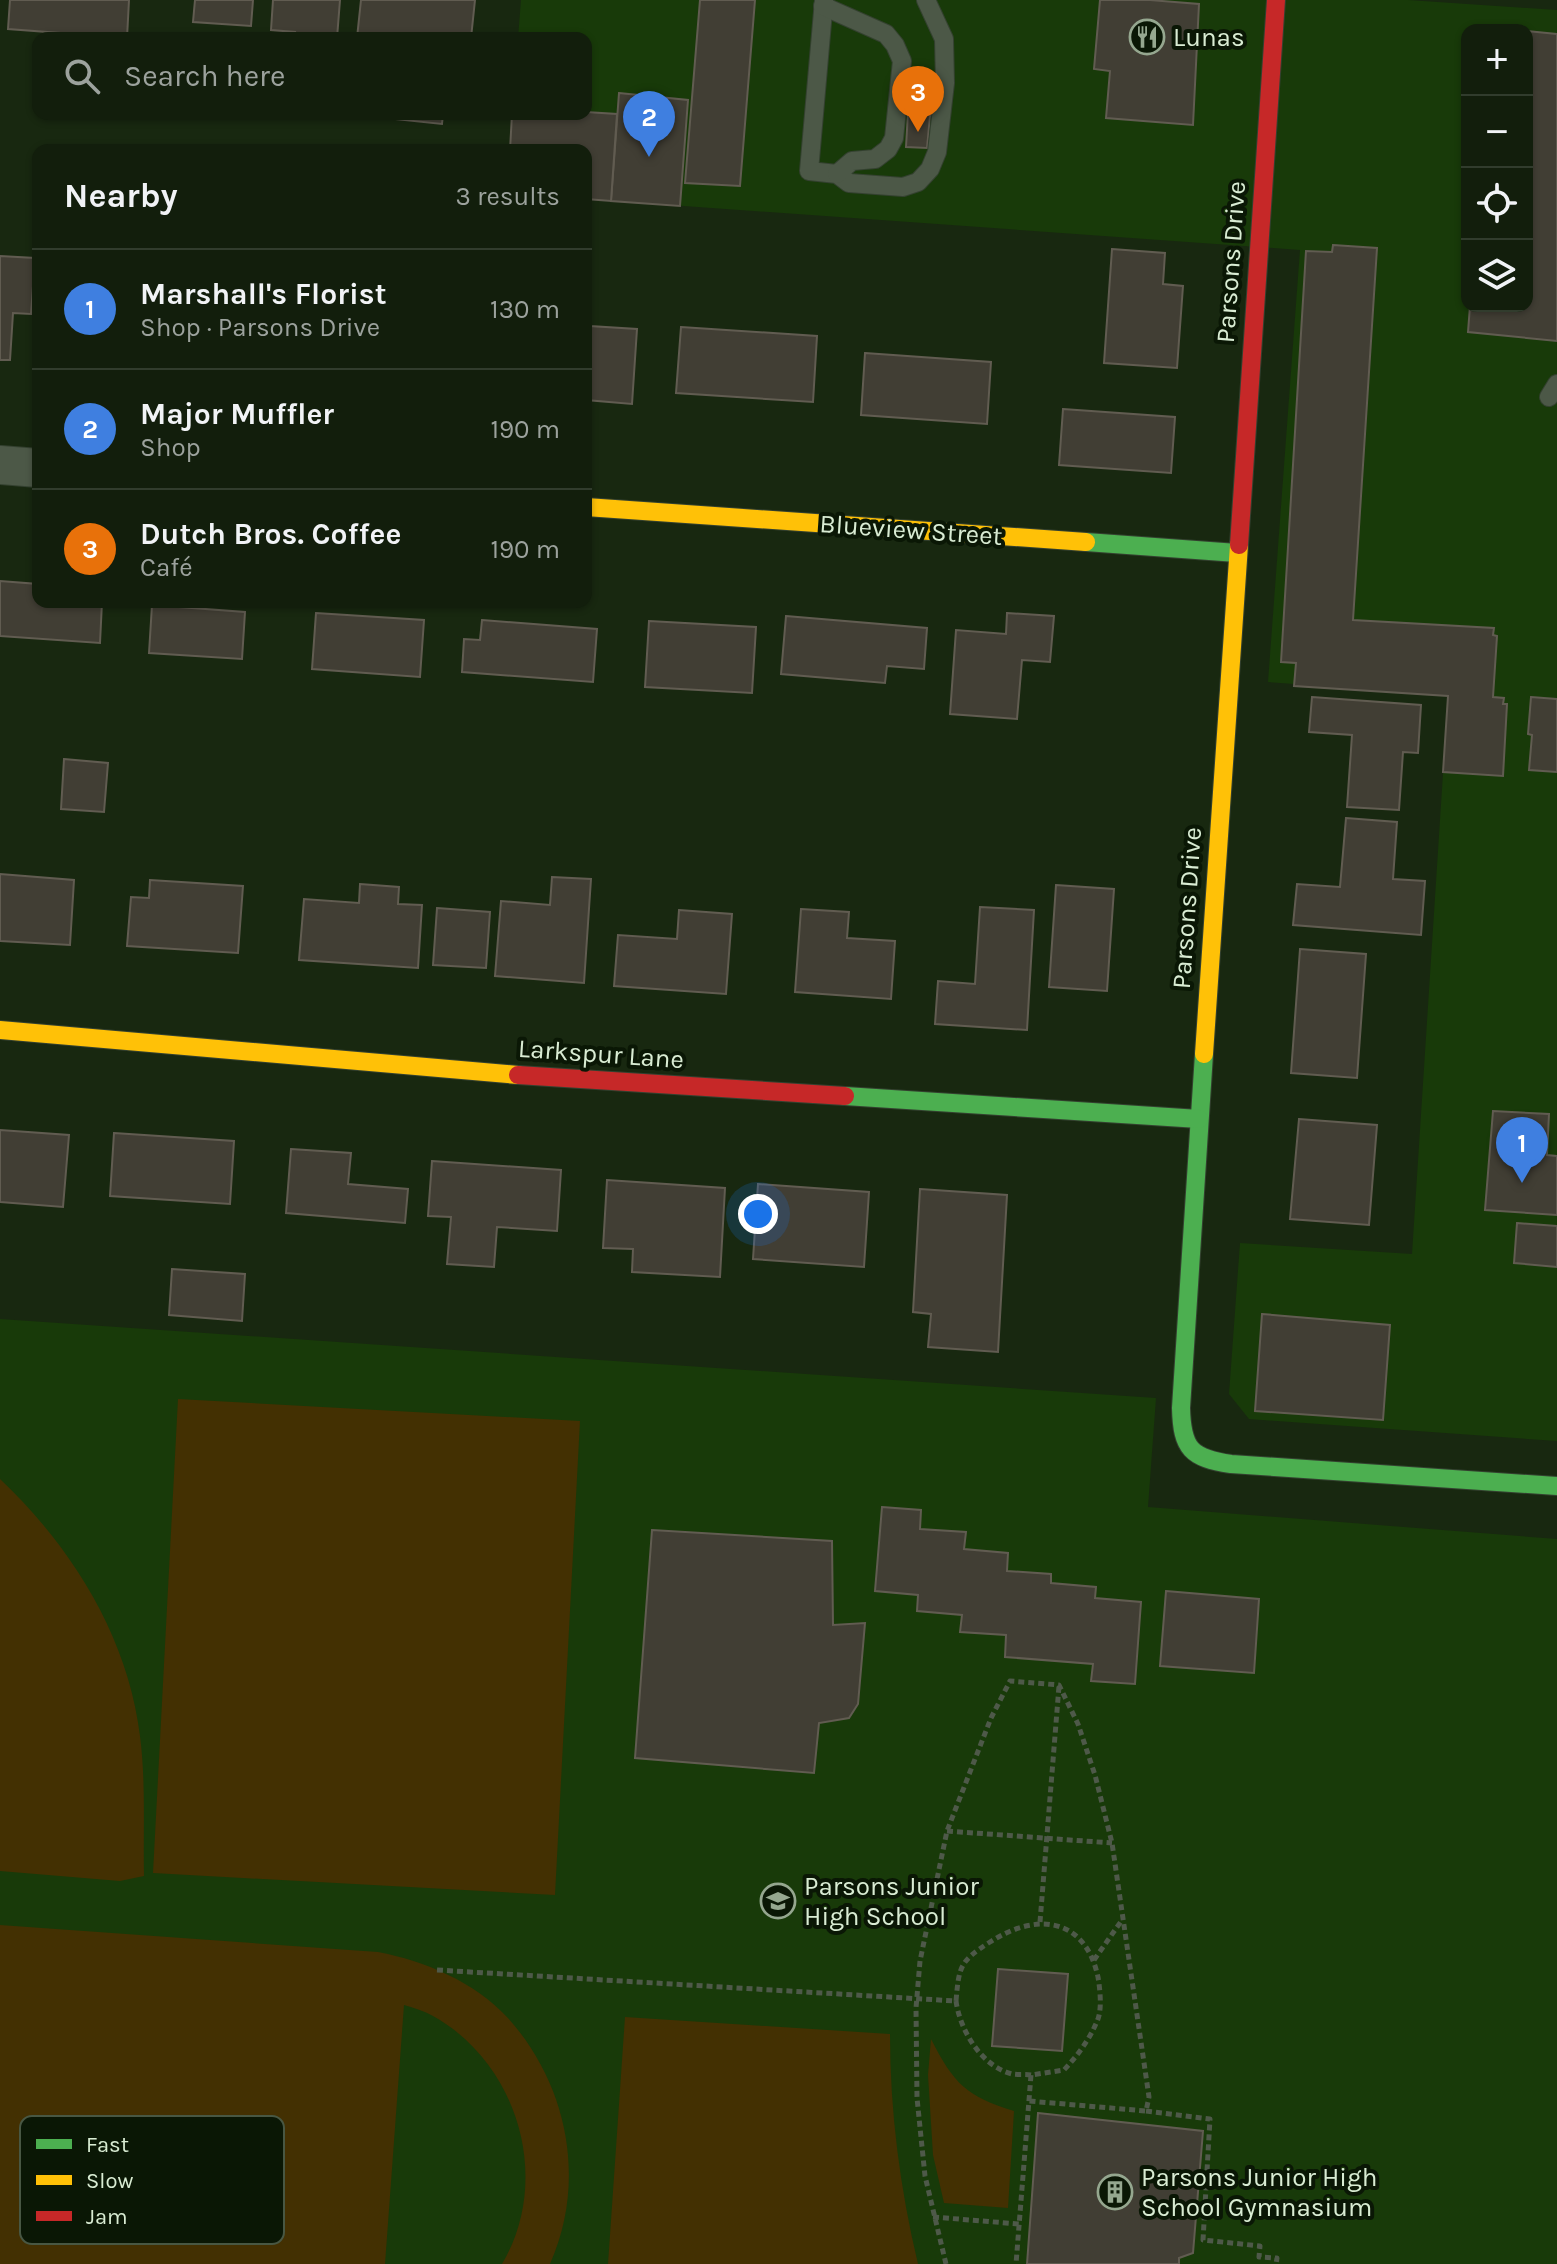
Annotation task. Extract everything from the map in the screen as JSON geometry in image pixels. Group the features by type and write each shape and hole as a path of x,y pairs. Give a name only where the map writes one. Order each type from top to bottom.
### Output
{"street":[{"name":"Parsons Drive","path":"1276,0 1199,1119 1181,1414 1184,1436 1195,1454 1231,1464 1557,1486"},
{"path":"0,465 32,468"},
{"name":"Blueview Street","path":"592,507 1237,553"},
{"name":"Larkspur Lane","path":"0,1030 439,1069 1199,1119"}],"lane":[{"path":"837,174 852,161 875,159 888,149 894,138 902,61 886,34 823,3 809,171 837,174 849,183 903,187 918,182 930,169 937,152 945,83 944,39 926,0"}],"path":[{"path":"946,2264 925,2176 917,2098 920,1961 947,1831 991,1718 1010,1681 1059,1685"},
{"path":"1040,1922 1059,1685"},
{"path":"1059,1685 1078,1724 1112,1843 1149,2097 1146,2111"},
{"path":"947,1831 1112,1843"},
{"path":"1094,1960 1123,1919"},
{"path":"1040,1922 1062,1926 1081,1940 1094,1960 1100,1986 1099,2017 1083,2048 1064,2070 1031,2075 1011,2073 991,2064 976,2049 964,2029 956,2001 958,1972 973,1952 1006,1931 1040,1922"},
{"path":"437,1970 956,2001"},
{"path":"1016,2264 1031,2075"},
{"path":"1029,2101 1210,2119 1203,2240 1260,2246 1259,2257 1277,2258 1276,2264"},
{"path":"933,2217 1019,2224"}],"shaded area":[{"path":"521,0 1408,0 1557,10 1557,1441 1249,1419 1229,1394 1240,1243 1412,1254 1448,696 1268,682 1300,250 592,199 592,144 510,144 512,120 592,120 592,32 518,32"},
{"name":"Parsons Junior High School","path":"0,1319 1156,1398 1148,1507 1557,1539 1557,2264 0,2264"},
{"path":"178,1399 580,1421 555,1895 153,1873"},
{"path":"0,1479 51,1534 73,1564 109,1629 123,1664 133,1699 142,1753 144,1876 120,1881 0,1871"},
{"path":"0,1925 378,1952 414,1961 465,1984 495,2005 529,2044 557,2103 569,2167 561,2232 550,2264 502,2264 517,2231 524,2197 525,2161 518,2126 506,2093 487,2063 463,2037 433,2016 404,2005 385,2264 0,2264"},
{"path":"625,2017 890,2034 897,2150 918,2264 608,2264"},
{"path":"931,2039 947,2067 963,2086 984,2100 1014,2111 1008,2208 944,2203 933,2155 928,2075"}],"building":[{"path":"10,0 129,0 127,32 8,29"},
{"path":"195,0 253,0 251,26 193,22"},
{"path":"273,0 340,0 337,32 271,30"},
{"path":"361,0 475,0 472,32 358,32"},
{"path":"700,0 755,0 740,186 685,183"},
{"name":"Lunas","path":"1100,0 1199,4 1193,125 1106,118 1110,71 1094,69"},
{"path":"1533,32 1557,34 1557,341 1468,332 1470,312 1533,312"},
{"path":"619,93 688,100 680,206 611,201"},
{"path":"909,95 934,97 927,148 906,147"},
{"path":"592,112 617,114 611,201 592,199 592,144 510,144 512,120 592,120"},
{"path":"404,120 442,120 442,124"},
{"path":"1333,245 1377,248 1353,620 1494,628 1493,635 1497,636 1493,697 1504,698 1503,704 1507,704 1503,776 1443,772 1448,696 1294,686 1296,663 1281,662 1306,251 1332,252"},
{"path":"1112,249 1165,253 1163,284 1183,286 1177,368 1104,363"},
{"path":"0,256 32,258 31,314 13,313 10,360 0,360"},
{"path":"592,326 637,329 632,404 592,401"},
{"path":"681,327 817,336 813,402 676,393"},
{"path":"865,353 991,362 987,424 861,415"},
{"path":"1063,409 1175,417 1171,473 1059,465"},
{"path":"0,581 32,584 32,608 102,608 100,643 0,636"},
{"path":"152,608 245,612 242,659 149,653"},
{"path":"316,613 424,620 420,677 312,669"},
{"path":"1007,613 1054,616 1050,662 1022,660 1017,719 950,714 956,630 1006,634"},
{"path":"786,616 927,628 924,669 887,666 885,683 781,674"},
{"path":"482,620 597,629 593,682 462,672 464,639 480,640"},
{"path":"649,621 756,627 752,693 645,687"},
{"path":"1312,697 1421,705 1418,753 1403,752 1399,810 1347,807 1352,735 1309,732"},
{"path":"1531,697 1557,699 1557,772 1529,770"},
{"path":"64,759 108,763 104,812 61,809"},
{"path":"1346,818 1397,822 1393,879 1425,881 1421,935 1293,925 1297,884 1340,887"},
{"path":"0,874 74,880 70,945 0,941"},
{"path":"552,877 591,879 584,983 495,976 501,901 550,905"},
{"path":"150,880 243,886 238,953 127,946 131,897 149,898"},
{"path":"360,884 399,887 398,904 422,905 418,968 299,960 304,899 359,903"},
{"path":"1056,885 1114,889 1107,991 1049,987"},
{"path":"980,907 1034,910 1027,1030 935,1024 938,981 975,984"},
{"path":"437,908 490,912 486,968 433,965"},
{"path":"801,909 849,912 847,938 895,941 891,999 795,992"},
{"path":"679,910 732,914 726,994 614,986 618,935 677,939"},
{"path":"1300,949 1366,954 1357,1078 1291,1073"},
{"path":"1493,1111 1549,1114 1547,1155 1557,1156 1557,1215 1485,1210"},
{"path":"1299,1119 1377,1125 1369,1225 1290,1219"},
{"path":"0,1130 69,1135 63,1207 0,1202"},
{"path":"114,1133 234,1141 230,1204 110,1196"},
{"path":"291,1149 351,1153 348,1184 408,1189 405,1223 286,1213"},
{"path":"432,1161 561,1170 557,1231 497,1227 494,1267 447,1264 451,1217 428,1216"},
{"path":"607,1180 725,1188 720,1277 632,1272 633,1249 603,1248"},
{"path":"758,1184 869,1192 864,1267 753,1259"},
{"path":"920,1189 1007,1195 998,1352 928,1347 931,1314 913,1312"},
{"path":"1517,1223 1557,1226 1557,1267 1514,1263"},
{"path":"172,1269 245,1274 242,1321 169,1315"},
{"path":"1262,1314 1390,1325 1383,1420 1255,1411"},
{"path":"882,1507 921,1510 920,1529 966,1532 964,1549 1008,1553 1007,1571 1051,1574 1051,1583 1096,1587 1095,1598 1141,1602 1135,1684 1091,1681 1093,1664 1005,1657 1006,1635 960,1632 962,1615 917,1611 918,1595 875,1591"},
{"path":"652,1530 832,1541 833,1625 865,1623 858,1704 849,1718 819,1723 814,1773 635,1758"},
{"path":"1166,1591 1259,1599 1254,1673 1160,1666"},
{"path":"998,1969 1068,1974 1062,2051 992,2046"},
{"name":"Parsons Junior High School Gymnasium","path":"1038,2113 1203,2131 1193,2253 1179,2258 1179,2264 1027,2264"}],"traffic: fast":[{"path":"1086,542 1237,553"},
{"path":"1204,1054 1181,1408 1184,1433 1191,1449 1206,1458 1231,1464 1557,1486"},
{"path":"845,1096 1199,1119"}],"traffic: slow":[{"path":"592,507 1086,542"},
{"path":"1204,1054 1239,545"},
{"path":"0,1030 518,1075"}],"traffic: jam":[{"path":"1239,545 1276,0"},
{"path":"518,1075 845,1096"}],"place":[{"name":"Lunas","path":"1147,37"},
{"name":"Dutch Bros. Coffee","path":"918,132"},
{"name":"Major Muffler","path":"649,157"},
{"name":"Marshall's Florist","path":"1522,1183"},
{"name":"Parsons Junior High School","path":"778,1901"},
{"name":"Parsons Junior High School Gymnasium","path":"1115,2192"}]}
